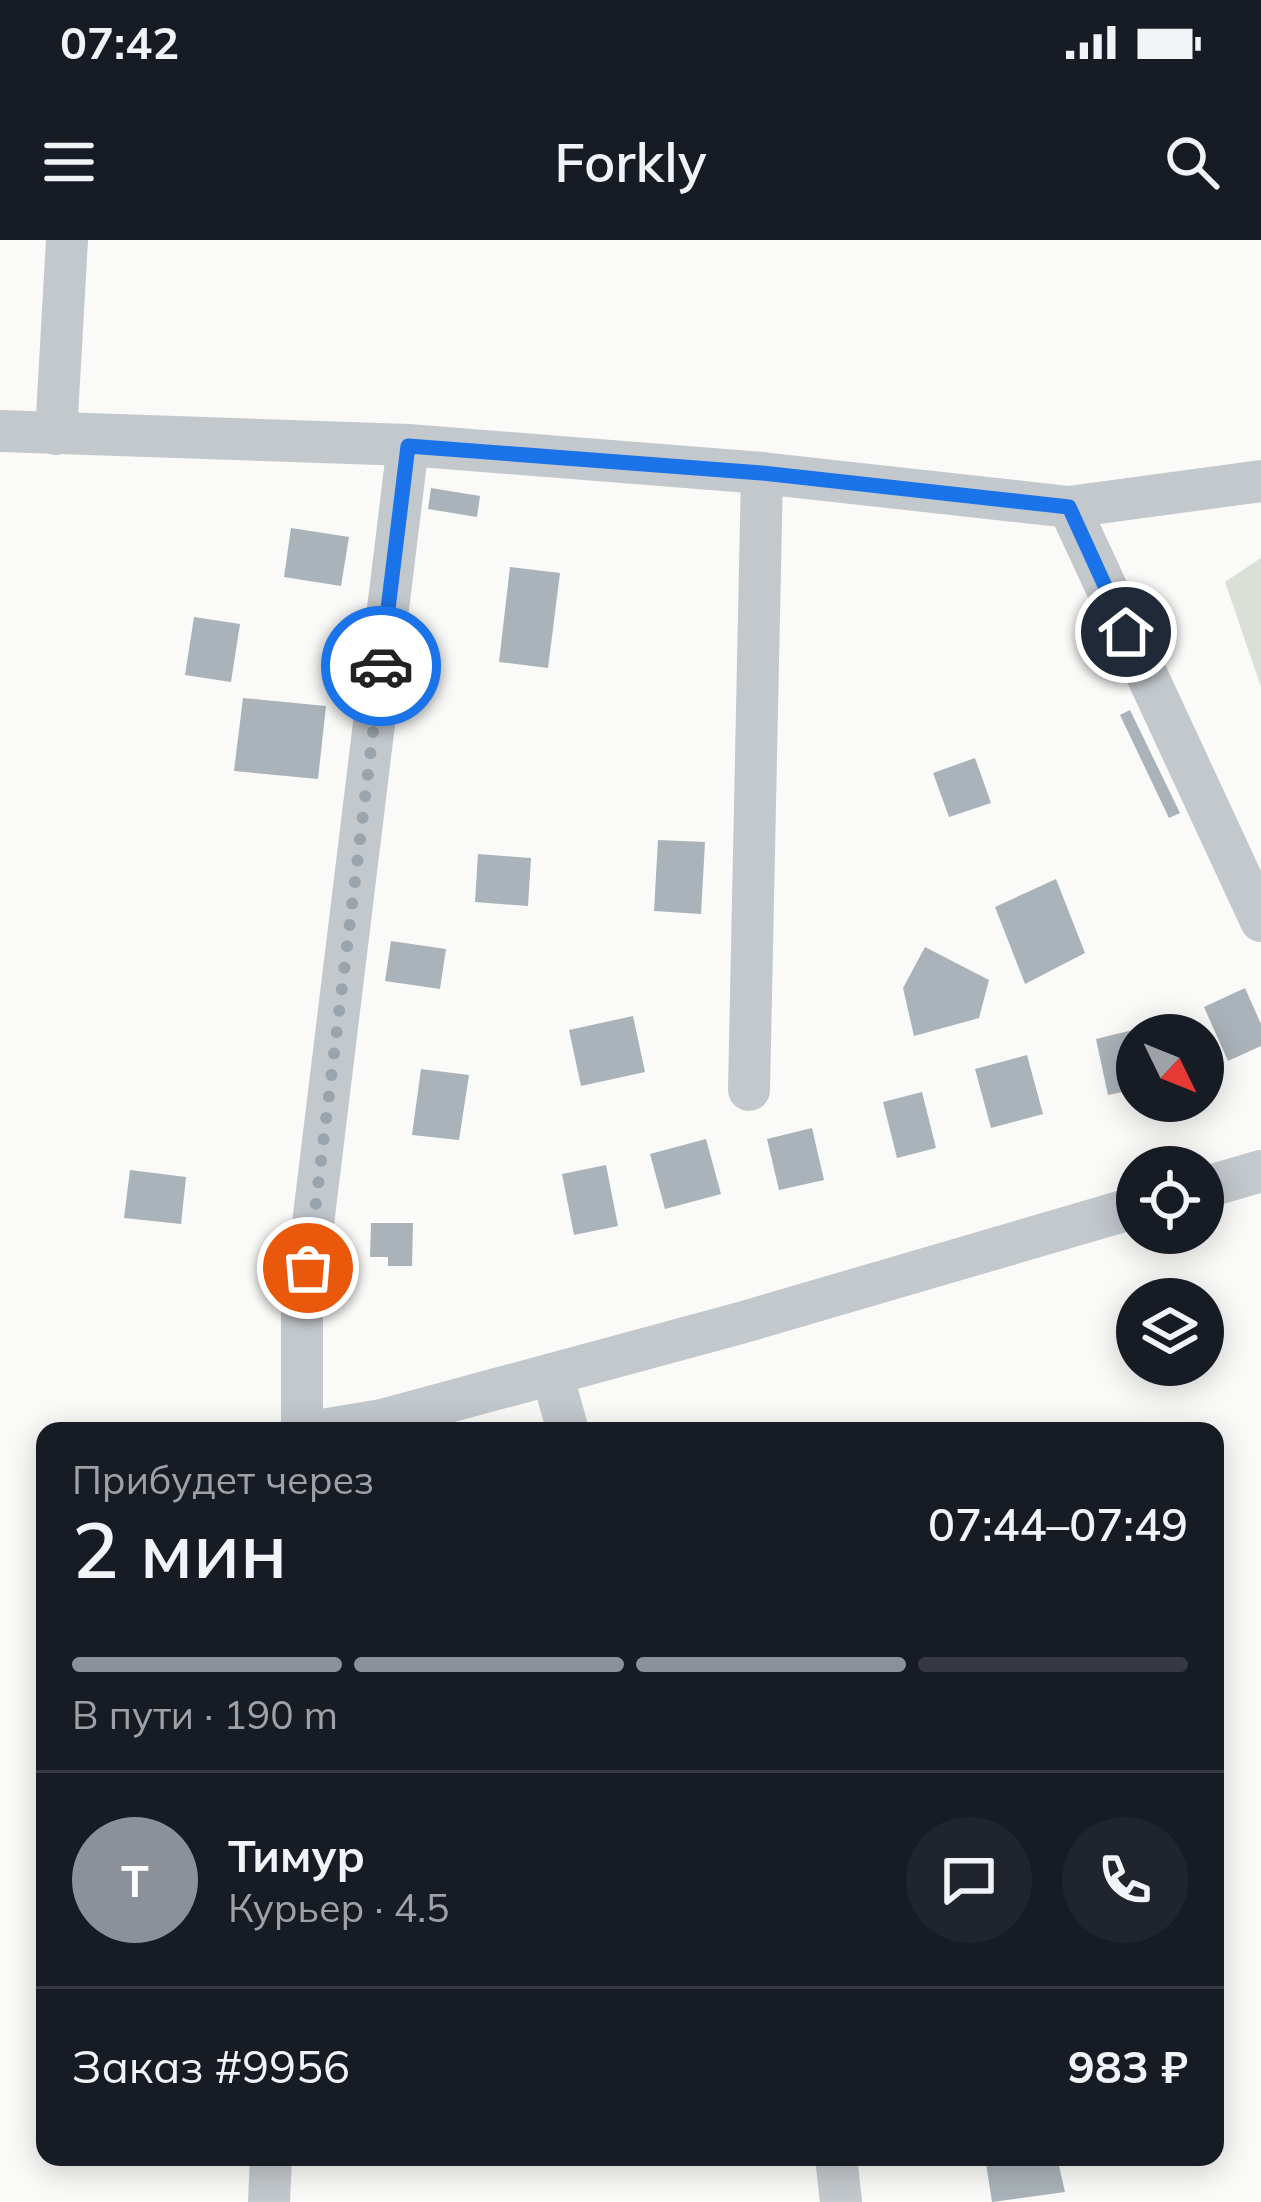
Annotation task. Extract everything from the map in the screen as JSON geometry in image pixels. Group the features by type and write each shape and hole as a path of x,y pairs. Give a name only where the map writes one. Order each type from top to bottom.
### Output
{"street":[{"path":"56,434 67,240"},
{"path":"0,431 408,446 762,473 1069,507 1261,481"},
{"path":"302,1422 302,1314 408,446"},
{"path":"748,1090 762,473"},
{"path":"1069,507 1261,922"},
{"path":"1224,1182 1261,1171"},
{"path":"370,1422 744,1322 1116,1213"},
{"path":"551,1374 565,1422"},
{"path":"269,2202 271,2166"},
{"path":"837,2166 841,2202"}],"shaded area":[{"path":"1261,558 1261,687 1225,582"}],"building":[{"path":"431,488 480,496 477,517 428,509"},
{"path":"291,528 349,537 341,586 284,577"},
{"path":"510,567 560,573 548,668 499,662"},
{"path":"194,617 240,624 231,682 185,675"},
{"path":"243,698 326,706 318,779 234,771"},
{"path":"1130,710 1180,813 1169,818 1120,715"},
{"path":"975,758 991,803 949,817 933,773"},
{"path":"658,840 705,842 701,914 654,911"},
{"path":"478,854 531,858 528,906 475,902"},
{"path":"1056,879 1085,953 1025,984 995,907"},
{"path":"391,941 446,949 440,989 385,981"},
{"path":"925,947 989,980 979,1018 914,1036 903,988"},
{"path":"1245,988 1261,1024 1261,1046 1228,1061 1224,1014 1207,1014 1204,1007"},
{"path":"633,1016 645,1072 581,1086 569,1030"},
{"path":"1116,1034 1116,1093 1108,1095 1096,1039"},
{"path":"1027,1055 1043,1114 991,1128 975,1069"},
{"path":"421,1069 469,1075 459,1140 412,1135"},
{"path":"922,1092 936,1148 897,1158 883,1102"},
{"path":"812,1128 824,1180 779,1190 767,1139"},
{"path":"706,1139 721,1194 665,1209 650,1154"},
{"path":"606,1165 618,1226 574,1235 562,1174"},
{"path":"130,1170 186,1177 181,1224 124,1218"},
{"path":"371,1223 413,1223 412,1266 388,1266 388,1257 370,1257"},
{"path":"986,2166 1059,2166 1065,2192 992,2202"}],"way so far":[{"path":"308,1268 381,666"}],"route":[{"path":"381,666 408,446 762,473 1069,507 1126,632"}]}
